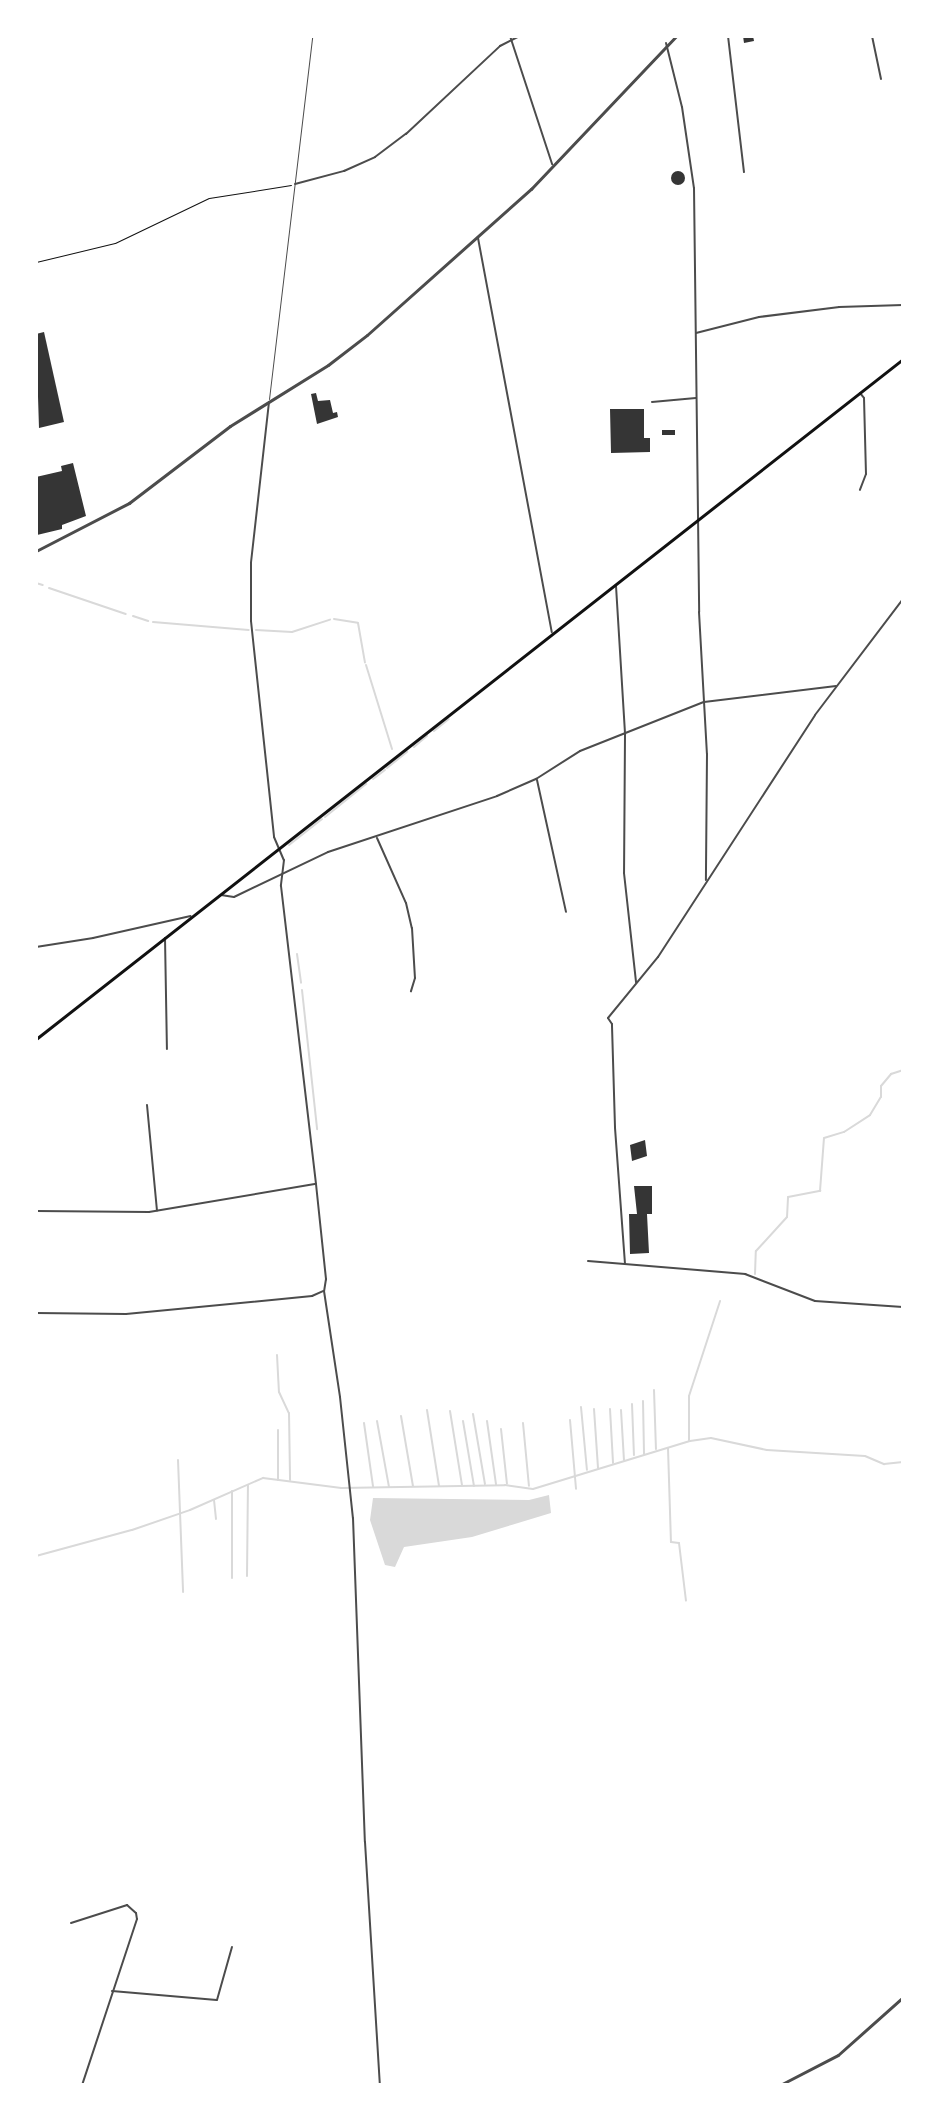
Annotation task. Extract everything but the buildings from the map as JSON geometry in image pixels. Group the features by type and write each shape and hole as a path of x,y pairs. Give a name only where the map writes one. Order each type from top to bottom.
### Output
{"main road":[{"path":"36,1039 903,359"}],"street":[{"path":"295,184 344,171 390,147 511,38 520,36"},
{"path":"36,551 129,503 221,433 367,335 553,165 666,43 676,36"},
{"path":"728,36 744,172"},
{"path":"872,36 881,79"},
{"path":"511,38 553,165"},
{"path":"666,43 685,119 694,188 706,880"},
{"path":"478,236 553,633"},
{"path":"696,333 759,317 841,306 903,305"},
{"path":"860,393 864,398 866,474 860,490"},
{"path":"652,402 698,398"},
{"path":"269,401 251,563 251,621 271,811 284,860 281,874 326,1279 324,1291 340,1397 347,1492 353,1518 380,2085"},
{"path":"616,584 625,735 622,826 636,983"},
{"path":"625,1264 615,1127 612,1024 608,1018 658,957 836,686 903,599"},
{"path":"220,894 234,897 328,852 536,779 580,751 704,702 836,686"},
{"path":"536,779 566,912"},
{"path":"377,836 409,912 415,952 411,991"},
{"path":"36,947 191,916"},
{"path":"165,937 167,1049"},
{"path":"147,1105 157,1211"},
{"path":"36,1211 157,1211 316,1184"},
{"path":"588,1261 745,1274 815,1301 903,1307"},
{"path":"36,1313 126,1314 309,1296 324,1291"},
{"path":"71,1923 127,1905 136,1913 82,2085"},
{"path":"112,1991 217,2000 232,1947"},
{"path":"780,2085 838,2055 903,1997"},
{"path":"627,2085 638,2085"}],"lane":[{"path":"269,401 312,36"}],"path":[{"path":"36,262 105,247 209,198 295,184"}],"shaded area":[{"path":"549,1495 551,1513 472,1537 404,1547 395,1567 385,1565 370,1520 373,1498 529,1500"}],"waterway":[{"path":"36,583 43,585"},
{"path":"49,588 126,614"},
{"path":"133,616 148,621"},
{"path":"334,619 358,623 365,662"},
{"path":"256,630 292,632 330,620"},
{"path":"153,622 249,630"},
{"path":"366,665 392,749"},
{"path":"434,731 449,719"},
{"path":"421,741 427,736"},
{"path":"414,747 420,742"},
{"path":"387,768 407,752"},
{"path":"373,779 385,770"},
{"path":"325,817 366,784"},
{"path":"289,845 322,819"},
{"path":"297,954 301,983"},
{"path":"302,990 317,1129"},
{"path":"755,1274 756,1251 787,1217 788,1197 820,1191 824,1138 844,1132 870,1115 881,1097 881,1086 891,1074 903,1070"},
{"path":"689,1441 689,1396 720,1301"},
{"path":"277,1355 279,1392 289,1413 290,1480"},
{"path":"654,1390 656,1449"},
{"path":"643,1401 644,1454"},
{"path":"632,1404 634,1455"},
{"path":"581,1407 587,1470"},
{"path":"594,1409 598,1468"},
{"path":"610,1409 613,1463"},
{"path":"427,1410 439,1486"},
{"path":"621,1410 624,1460"},
{"path":"450,1411 462,1485"},
{"path":"473,1414 485,1484"},
{"path":"401,1416 413,1486"},
{"path":"570,1420 576,1489"},
{"path":"377,1421 389,1487"},
{"path":"463,1421 474,1486"},
{"path":"487,1421 496,1484"},
{"path":"364,1423 373,1486"},
{"path":"523,1423 529,1486"},
{"path":"501,1429 507,1484"},
{"path":"278,1430 278,1480"},
{"path":"36,1556 132,1530 190,1510 263,1478 341,1488 505,1485 533,1489 690,1441 711,1438 767,1450 865,1456 884,1464 903,1462"},
{"path":"668,1448 671,1542 679,1543 686,1601"},
{"path":"178,1460 183,1592"},
{"path":"247,1576 248,1485"},
{"path":"232,1491 232,1578"},
{"path":"214,1500 216,1519"}]}
